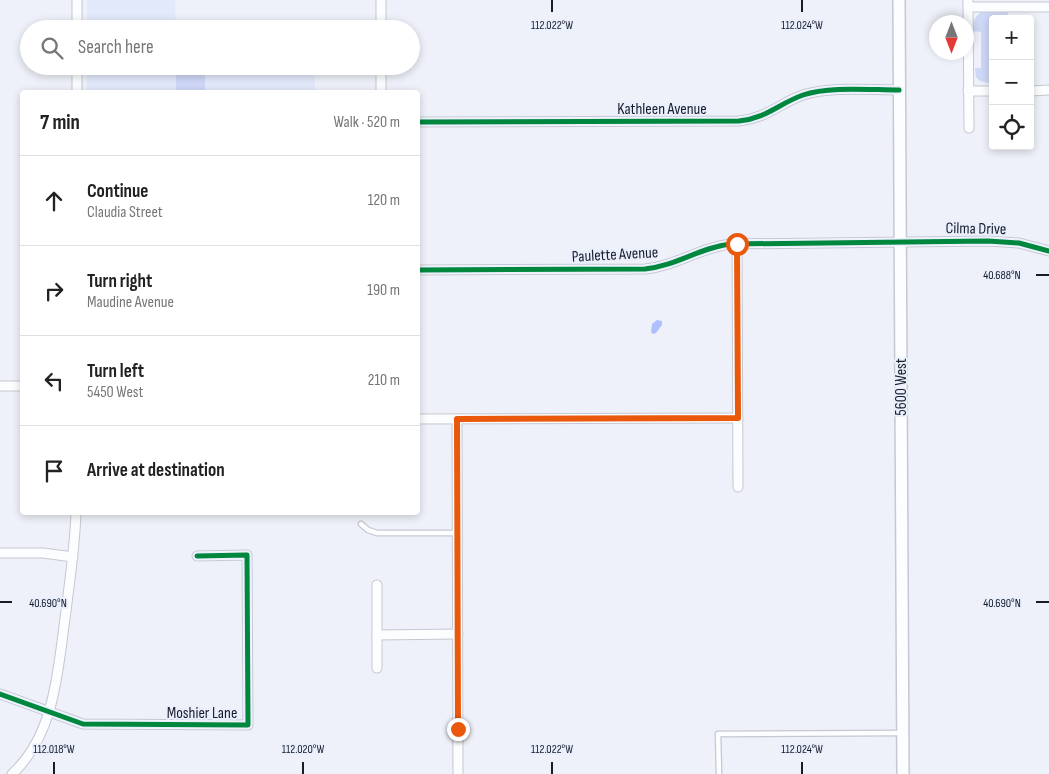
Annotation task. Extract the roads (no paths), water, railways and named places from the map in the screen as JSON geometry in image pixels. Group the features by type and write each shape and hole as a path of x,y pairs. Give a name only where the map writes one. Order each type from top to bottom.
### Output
{"main road":[{"name":"5600 West","path":"899,0 903,774"}],"street":[{"path":"77,0 77,20"},
{"path":"381,0 381,20"},
{"path":"969,128 968,4 1049,7"},
{"path":"77,75 77,90"},
{"path":"381,75 382,90"},
{"name":"Kathleen Avenue","path":"420,122 738,122 762,117 793,99 819,91 899,90"},
{"path":"1034,91 1049,90"},
{"path":"968,91 989,91"},
{"name":"Cilma Drive","path":"901,242 999,241 1019,243 1049,251"},
{"name":"Paulette Avenue","path":"420,270 645,269 668,265 720,245 901,242"},
{"path":"737,244 738,487"},
{"path":"0,386 20,386"},
{"path":"420,419 738,418"},
{"path":"457,419 458,774"},
{"path":"12,774 33,748 48,712 58,672 73,557 76,515"},
{"path":"0,553 43,553 73,557"},
{"name":"Moshier Lane","path":"48,712 88,725 248,725 247,555 198,556"},
{"path":"377,585 377,668"},
{"path":"377,635 458,634"},
{"path":"0,694 48,712"}],"lane":[{"path":"361,524 368,530 377,533 457,533"},
{"path":"719,774 718,734 903,733"}],"water":[{"path":"657,320 662,321 662,325 653,334 651,332 652,324"}]}
